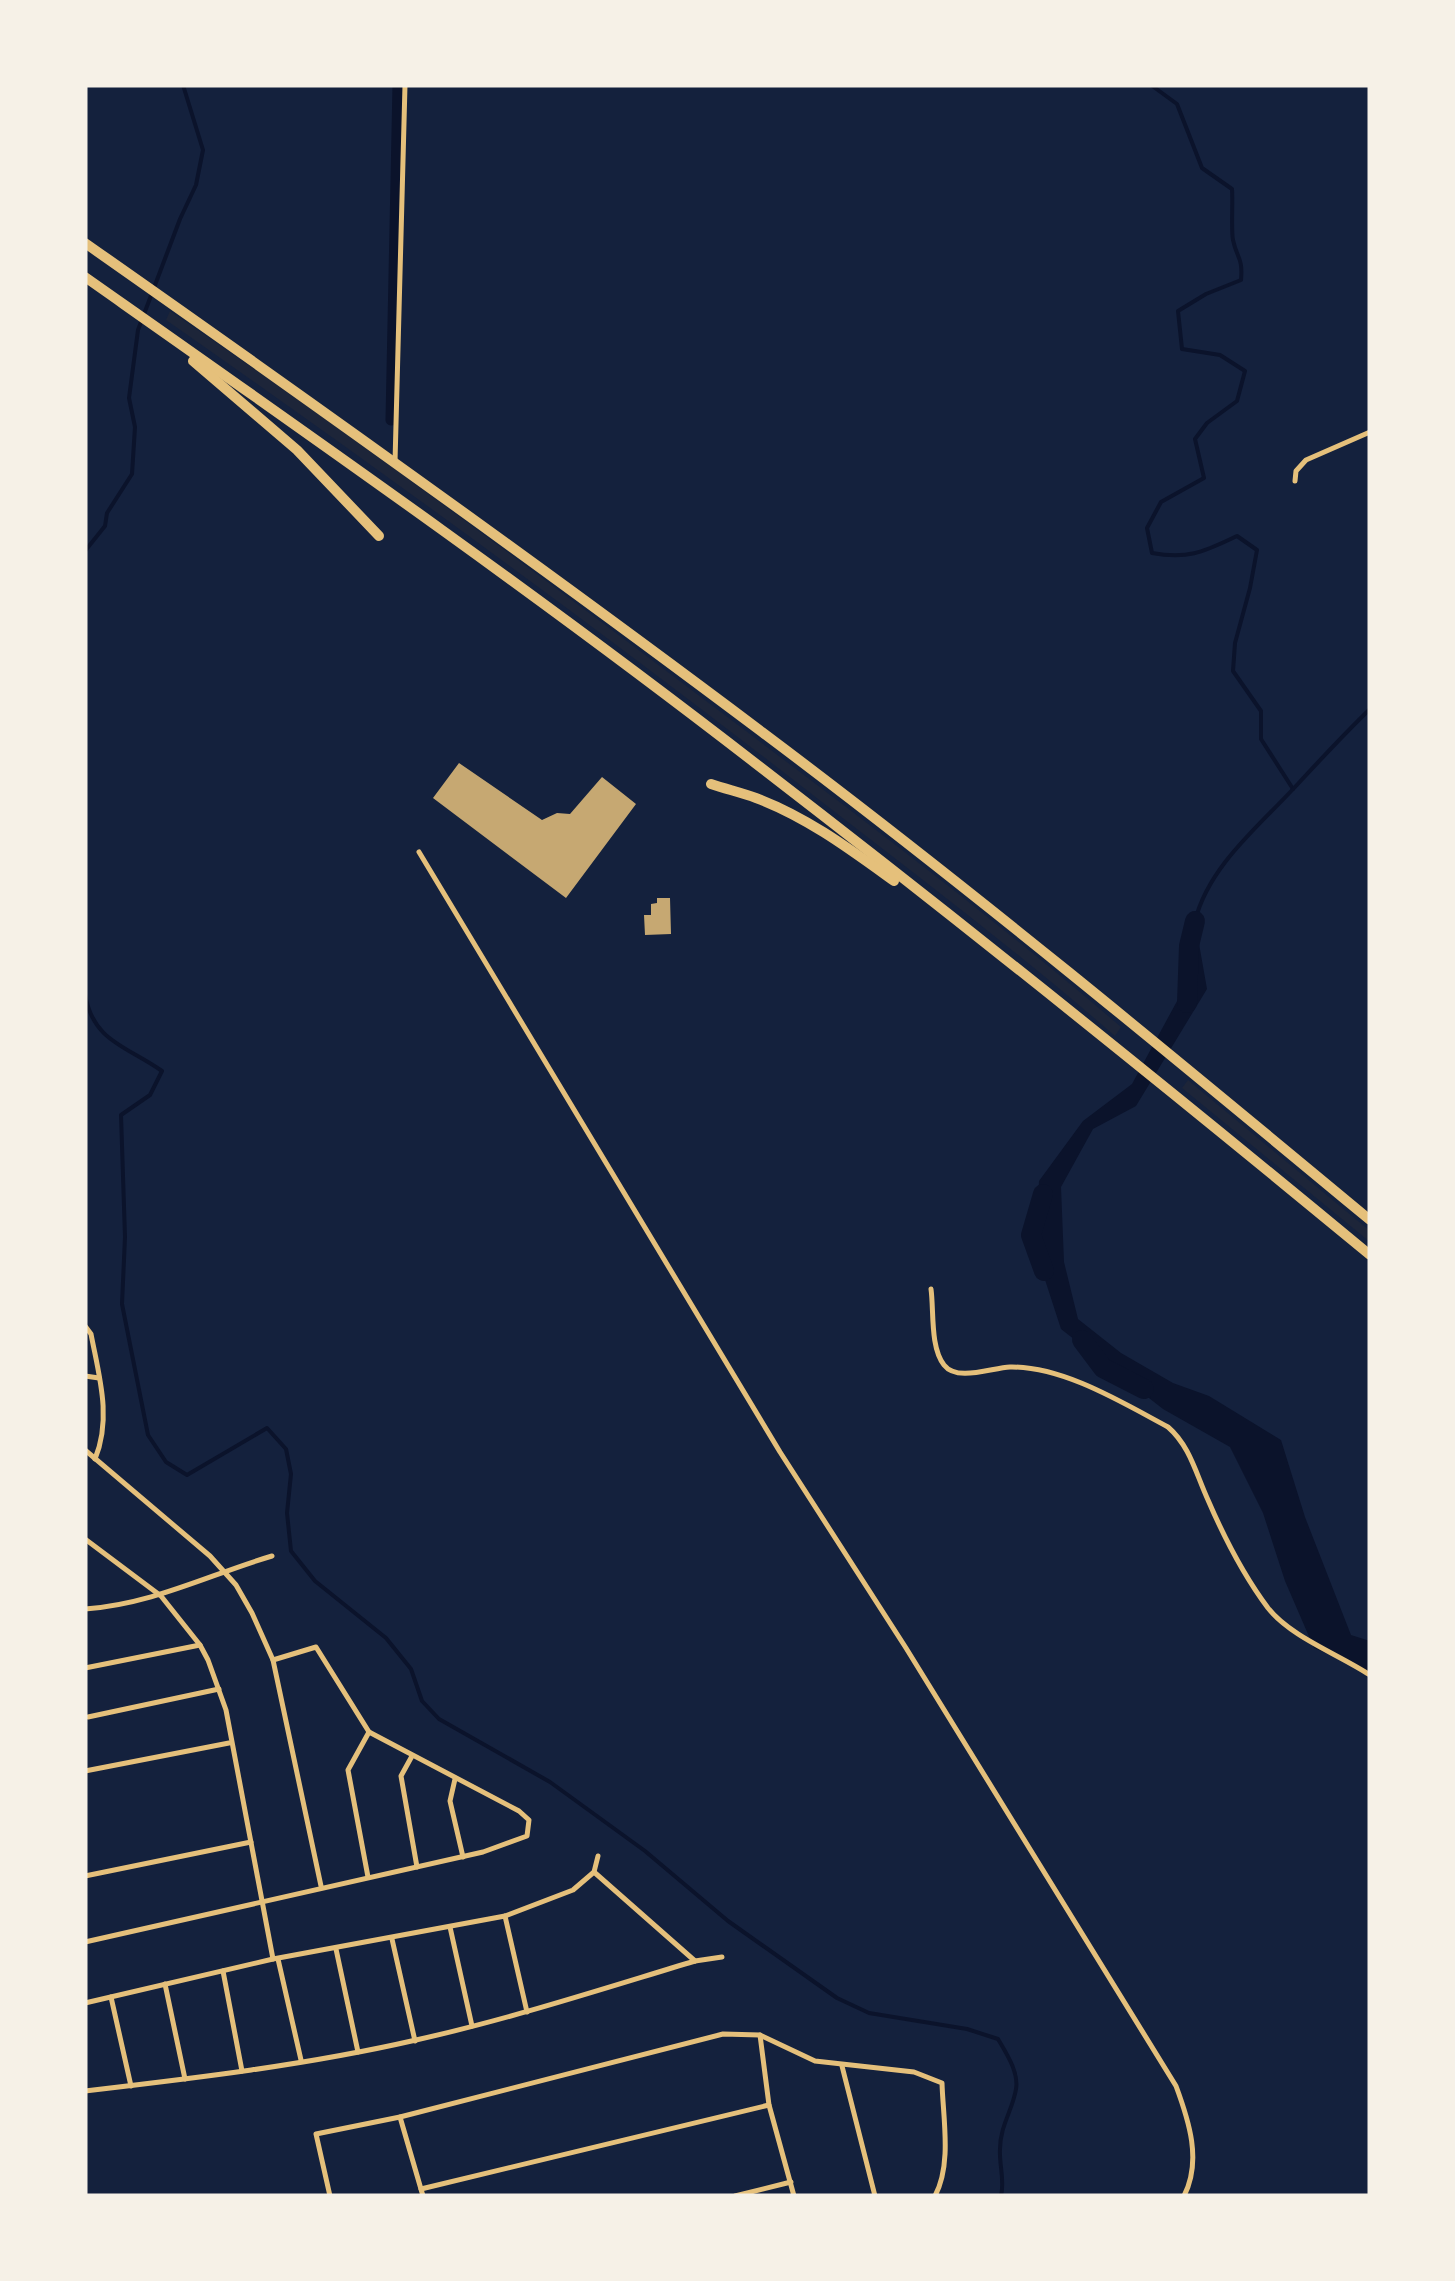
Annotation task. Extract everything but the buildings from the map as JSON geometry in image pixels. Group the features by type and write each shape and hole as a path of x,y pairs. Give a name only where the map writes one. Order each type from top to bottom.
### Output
{"highway":[{"path":"85,243 764,733 1190,1070 1370,1220"},
{"path":"85,278 528,594 738,750 1174,1093 1370,1255"},
{"path":"158,329 298,450 379,536"},
{"path":"710,784 758,799 838,841 994,951"}],"street":[{"path":"395,465 404,85"},
{"path":"1296,481 1296,471 1306,460 1370,432"},
{"path":"420,852 780,1452 906,1648 1176,2086 1188,2118 1193,2153 1184,2196"},
{"path":"931,1289 939,1356 946,1368 958,1374 1013,1367 1062,1374 1168,1427 1182,1439 1208,1502 1268,1607 1287,1628 1370,1675"},
{"path":"85,1326 92,1334 106,1421 95,1459"},
{"path":"85,1376 99,1378"},
{"path":"85,1450 210,1556 236,1585 252,1612 273,1660 321,1887"},
{"path":"85,1539 161,1596 200,1645 220,1688 260,1901 301,2060"},
{"path":"85,1609 161,1596 222,1570 272,1556"},
{"path":"85,1668 200,1645"},
{"path":"85,1942 462,1857 528,1836 528,1820 519,1811 369,1732 316,1648 273,1660"},
{"path":"88,1717 220,1688"},
{"path":"368,1877 348,1770 369,1732"},
{"path":"85,1771 230,1742"},
{"path":"412,1756 401,1776 417,1867"},
{"path":"455,1779 450,1801 462,1857"},
{"path":"85,1876 251,1842"},
{"path":"85,2002 276,1959 505,1916 573,1890 594,1872 598,1856"},
{"path":"594,1872 694,1961"},
{"path":"505,1916 527,2012"},
{"path":"450,1926 472,2026"},
{"path":"392,1939 415,2040"},
{"path":"336,1949 358,2052"},
{"path":"85,2092 358,2052 527,2012 694,1961 722,1958"},
{"path":"223,1971 242,2072"},
{"path":"165,1984 186,2080"},
{"path":"111,1997 130,2086"},
{"path":"330,2196 316,2134 400,2117 723,2034 760,2035 815,2061 914,2072 942,2083 944,2158 942,2182 935,2196"},
{"path":"760,2035 769,2104 794,2196"},
{"path":"842,2066 875,2196"},
{"path":"400,2117 422,2192 769,2104"},
{"path":"735,2196 791,2182"}],"shaded area":[{"path":"170,311 455,513 881,834 1121,1027 1115,1036 974,920 667,683 166,320"},
{"path":"1195,921 1207,989 1136,1106 1093,1129 1061,1187 1064,1262 1078,1319 1121,1353 1173,1383 1209,1396 1281,1440 1305,1517 1351,1635 1370,1641 1370,1672 1314,1648 1285,1581 1263,1513 1230,1447 1163,1409 1061,1329 1035,1249 1039,1181 1083,1121 1132,1084 1195,968"},
{"path":"1188,1080 1370,1231 1370,1242 1182,1088"}],"waterway":[{"path":"85,551 105,526 107,513 132,474 135,427 129,398 138,330 196,185 203,150 183,85"},
{"path":"391,420 398,85"},
{"path":"1151,85 1177,104 1202,168 1232,189 1232,236 1241,280 1178,311 1182,349 1220,355 1245,371 1237,401 1207,423 1195,439 1204,478 1161,502 1147,528 1152,553 1196,553 1237,536 1257,550 1235,643 1233,671 1261,711 1261,739 1293,789"},
{"path":"1195,921 1211,882 1236,848 1370,709"},
{"path":"1187,1003 1189,946 1195,921"},
{"path":"85,994 95,1023 104,1033 162,1071 150,1095 121,1115 125,1237 122,1304 148,1435 166,1462 187,1475 267,1428 286,1449 291,1474 287,1513 291,1551 315,1581 386,1638 411,1669 422,1701 439,1719 550,1782 645,1851 728,1921 837,1998 869,2013 967,2029 998,2039 1016,2076 1001,2141 1001,2196"},
{"path":"1043,1194 1031,1235 1044,1271"},
{"path":"1082,1340 1103,1368 1144,1389"}]}
